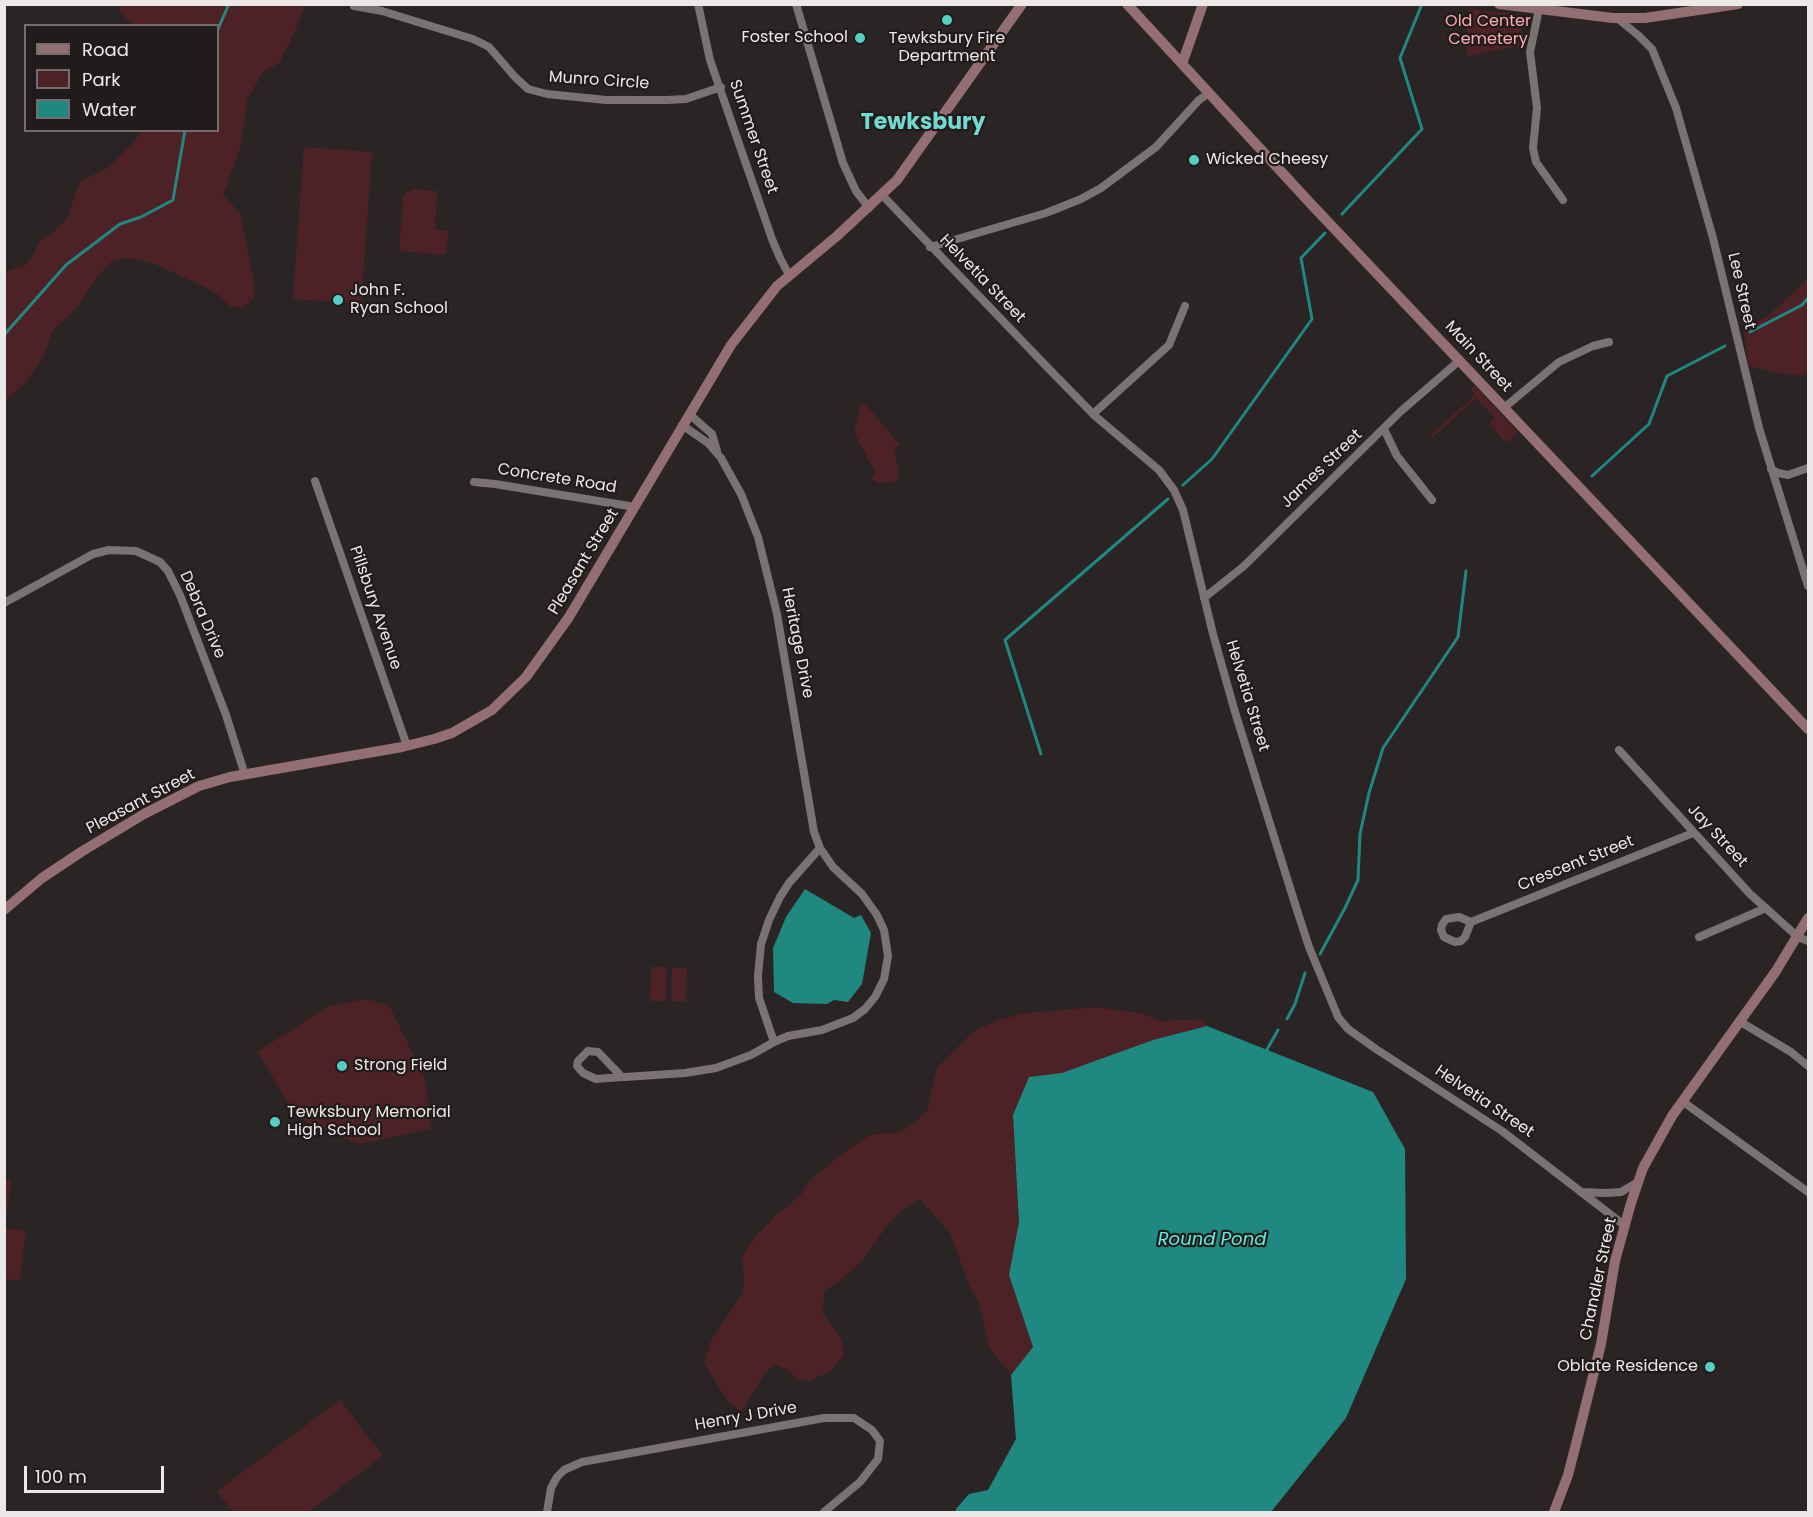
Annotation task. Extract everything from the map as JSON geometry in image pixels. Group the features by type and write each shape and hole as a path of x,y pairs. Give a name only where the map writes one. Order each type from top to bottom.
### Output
{"main road":[{"name":"Pleasant Street","path":"4,910 56,868 144,814 199,786 230,777 408,746 452,734 492,710 534,667 564,625 731,345 772,292 869,208 905,170 1022,4"},
{"name":"Main Street","path":"1127,4 1311,204 1687,599 1750,670 1808,728"},
{"path":"1182,64 1203,4"},
{"path":"1499,4 1617,18 1660,18 1738,4"},
{"name":"Chandler Street","path":"1554,1512 1568,1475 1596,1365 1615,1261 1624,1226 1650,1152 1682,1101 1739,1021 1803,939 1809,918"}],"street":[{"name":"Summer Street","path":"698,4 710,60 772,239 789,275"},
{"path":"796,4 843,163 856,191 869,208"},
{"name":"Munro Circle","path":"354,6 382,11 473,39 489,47 528,89 547,94 606,100 667,100 686,99 721,87"},
{"path":"1539,9 1530,52 1537,108 1533,148 1536,162 1563,200"},
{"name":"Lee Street","path":"1617,18 1652,49 1676,108 1713,238 1742,361 1772,469 1809,586"},
{"path":"930,247 1024,220 1081,199 1119,176 1156,147 1199,100 1209,93"},
{"name":"Helvetia Street","path":"882,195 1094,414 1160,470 1173,489 1183,510 1235,712 1302,927 1322,982 1338,1017 1348,1029 1376,1050 1477,1113 1624,1226"},
{"path":"1094,414 1169,345 1185,306"},
{"path":"1505,407 1559,362 1593,346 1609,342"},
{"name":"James Street","path":"1204,598 1244,566 1416,397 1460,360"},
{"name":"Heritage Drive","path":"625,1077 685,1073 716,1068 751,1055 788,1036 822,1029 853,1018 875,997 885,979 888,956 884,930 877,915 862,894 833,867 820,848 814,832 789,676 766,568 749,512 717,451 712,434 689,414"},
{"name":"Heritage Drive","path":"682,425 717,451"},
{"path":"1384,429 1398,456 1432,500"},
{"path":"1772,469 1788,475 1809,468"},
{"name":"Pillsbury Avenue","path":"315,481 408,746"},
{"name":"Concrete Road","path":"474,482 635,507"},
{"name":"Debra Drive","path":"4,603 93,554 109,550 136,551 160,562 168,571 180,595 226,715 244,775"},
{"name":"Jay Street","path":"1619,750 1736,880 1766,909 1803,939"},
{"name":"Crescent Street","path":"1471,922 1693,833"},
{"path":"774,1042 759,998 758,976 761,944 780,897 789,883 820,848"},
{"path":"1699,937 1766,909"},
{"path":"1739,1021 1791,1052 1809,1066"},
{"path":"588,1051 598,1052 622,1077 596,1079 583,1073 577,1066 578,1061 588,1051"},
{"path":"1682,1101 1809,1192"},
{"path":"1581,1192 1621,1192 1638,1182"},
{"name":"Henry J Drive","path":"547,1512 551,1488 557,1477 564,1470 582,1462 824,1418 854,1418 873,1430 880,1441 878,1459 860,1482 824,1512"}],"green space":[{"path":"118,5 305,5 295,32 279,63 264,71 247,99 241,145 223,195 240,213 254,282 254,298 242,308 229,306 220,296 207,288 157,265 139,259 123,258 112,261 96,279 79,305 53,330 44,355 26,382 5,401 5,275 10,270 24,266 40,241 54,232 67,218 81,181 109,167 135,141 140,132 219,132 219,24 132,24 121,13"},
{"name":"Old Center Cemetery","path":"1468,9 1522,15 1520,46 1466,56"},
{"path":"304,147 372,152 361,304 293,299"},
{"path":"414,189 437,191 435,229 448,231 446,255 399,251 403,197"},
{"path":"1808,275 1808,372 1802,376 1749,366 1743,327 1768,316 1807,280"},
{"path":"1472,386 1476,387 1516,430 1517,433 1507,443 1489,424 1495,418 1476,398 1432,437 1431,435 1475,395 1471,389"},
{"path":"861,405 866,405 900,445 894,448 900,477 893,482 877,482 871,478 876,474 854,432"},
{"path":"651,967 666,967 666,1001 650,1001"},
{"path":"672,968 687,968 686,1002 671,1001"},
{"name":"Strong Field","path":"365,999 389,1005 425,1079 431,1129 359,1144 298,1118 257,1052 329,1006"},
{"path":"1096,1007 1144,1014 1161,1021 1203,1019 1207,1026 1153,1040 1033,1347 1011,1375 989,1347 979,1302 970,1287 950,1233 920,1199 905,1208 889,1223 862,1261 824,1291 823,1313 842,1340 843,1356 831,1371 809,1381 798,1379 786,1369 775,1365 765,1373 741,1412 727,1400 704,1363 711,1341 743,1292 742,1256 756,1236 775,1216 800,1196 810,1180 843,1153 870,1135 900,1132 915,1122 928,1109 938,1067 973,1032 997,1020 1027,1013"},
{"path":"5,1179 11,1179 5,1228"},
{"path":"5,1228 26,1231 20,1281 5,1279"},
{"path":"340,1400 383,1456 308,1512 233,1512 217,1491"}],"water":[{"path":"805,889 854,918 861,915 871,933 862,984 848,1002 834,1000 827,1004 793,1003 774,992 773,948 786,917"},
{"name":"Round Pond","path":"1207,1026 1373,1092 1405,1149 1406,1279 1346,1418 1271,1512 956,1512 969,1494 988,1490 1016,1439 1011,1375 1033,1347 1009,1275 1019,1222 1013,1115 1029,1077 1062,1073 1153,1040"}],"waterway":[{"path":"219,27 229,4"},
{"path":"1342,214 1422,129 1400,58 1422,4"},
{"path":"4,335 66,265 120,224 141,217 173,200 185,132"},
{"path":"1183,485 1212,459 1312,319 1301,258 1325,233"},
{"path":"1750,332 1802,305 1808,298"},
{"path":"1592,476 1649,424 1667,376 1725,346"},
{"path":"1041,754 1005,640 1168,499"},
{"path":"1320,954 1358,880 1360,834 1369,793 1383,748 1458,637 1466,571"},
{"path":"1287,1019 1295,1004 1305,973"},
{"path":"1265,1053 1278,1030"}],"place":[{"name":"Tewksbury Fire Department","path":"947,20"},
{"name":"Foster School","path":"860,38"},
{"name":"Wicked Cheesy","path":"1194,160"},
{"name":"John F. Ryan School","path":"338,300"},
{"name":"Strong Field","path":"342,1066"},
{"name":"Tewksbury Memorial High School","path":"275,1122"},
{"name":"Oblate Residence","path":"1710,1367"}],"district":[{"name":"Tewksbury","path":"923,123"}]}
